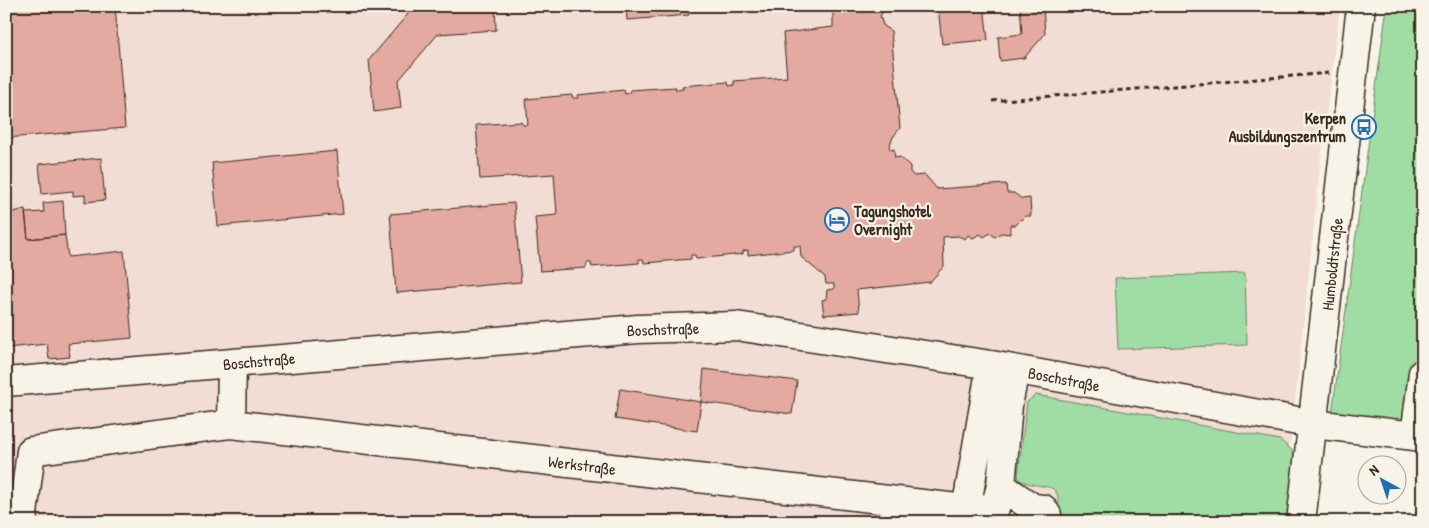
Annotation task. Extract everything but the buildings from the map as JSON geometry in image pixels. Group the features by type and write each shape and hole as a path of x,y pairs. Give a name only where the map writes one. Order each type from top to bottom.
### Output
{"street":[{"name":"Humboldtstraße","path":"1301,522 1314,424 1361,6"},
{"name":"Boschstraße","path":"6,382 638,329 736,326 1003,367 1314,424 1419,437"},
{"path":"231,424 232,363"},
{"path":"1003,367 1008,405 995,505 1043,509 1047,516 1046,522"},
{"path":"965,515 1003,367"},
{"path":"1419,437 1423,373"},
{"name":"Werkstraße","path":"22,522 31,451 231,424 965,515 995,505"}],"path":[{"path":"992,101 1353,71"}],"shaded area":[{"path":"6,6 1340,6 1323,140 1282,522 6,522"}],"green space":[{"path":"1387,6 1423,6 1423,424 1332,413"},
{"path":"1245,273 1247,345 1118,349 1115,278"},
{"path":"1036,395 1280,440 1292,450 1297,467 1291,522 1057,522 1058,497 1056,491 1052,488 1019,480 1018,474 1027,402"}],"place":[{"name":"Kerpen Ausbildungszentrum","path":"1364,127"},
{"name":"Tagungshotel Overnight","path":"837,220"}]}
